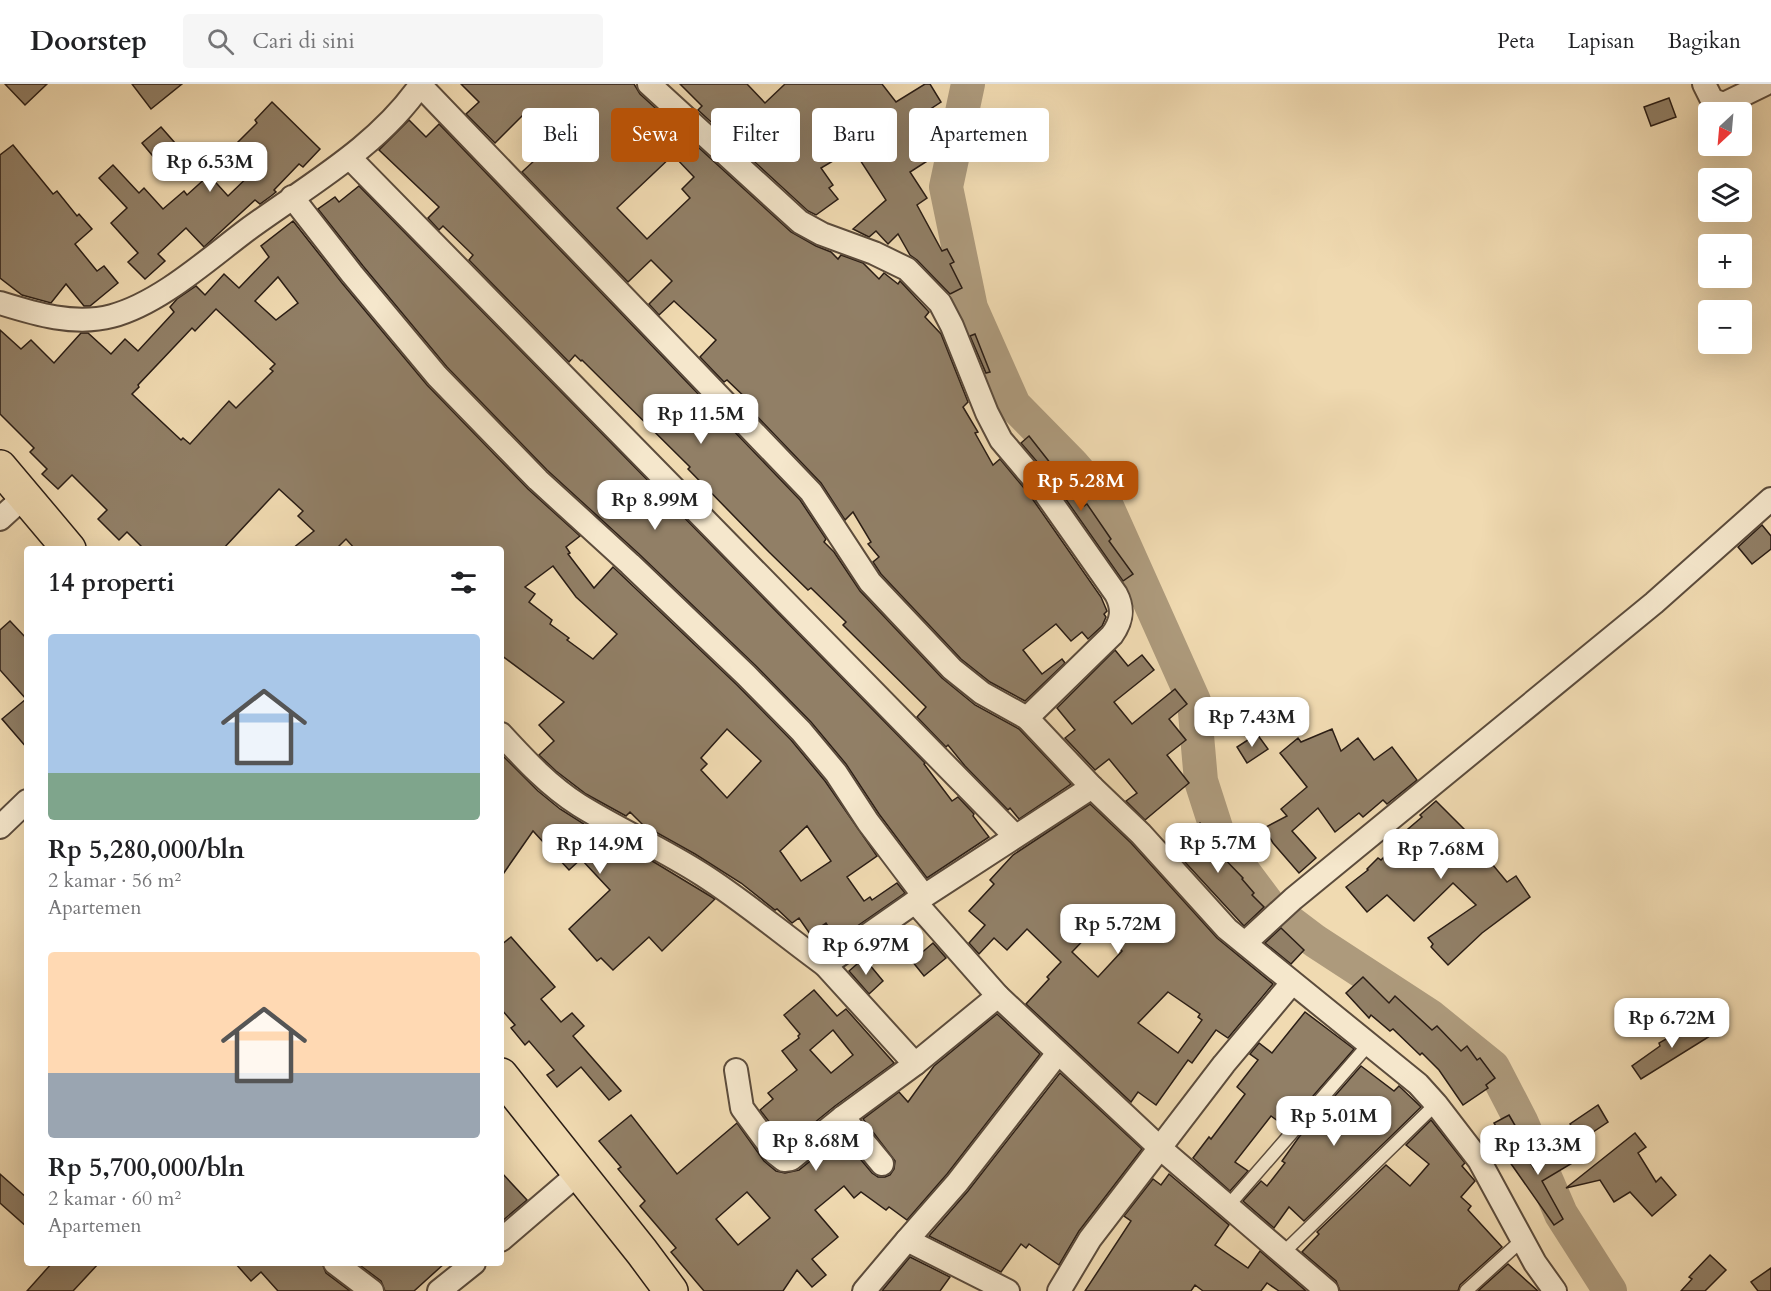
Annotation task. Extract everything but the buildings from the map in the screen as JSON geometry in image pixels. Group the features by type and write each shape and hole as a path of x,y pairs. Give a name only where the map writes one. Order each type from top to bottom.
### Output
{"main road":[{"path":"0,467 67,546"},
{"path":"504,1079 671,1291"}],"street":[{"path":"649,84 800,222 822,234 874,253 907,269 940,303 952,326 987,413 1001,440 1040,486 1122,604 1119,626 1112,635 1027,718"},
{"path":"1704,84 1712,100 1724,104 1765,84"},
{"path":"0,303 49,316 82,320 111,316 135,307 165,290 292,197 350,158 408,103 420,85 812,492 870,582 951,669 982,693 1027,718 1092,787 1141,834 1227,928 1252,935 1292,983 1402,1070 1436,1104 1479,1160 1535,1263 1555,1291"},
{"path":"350,158 1015,836"},
{"path":"292,197 352,274 437,376 538,480 746,675 801,731 836,773 920,899 998,996 1160,1148 1327,1291"},
{"path":"0,519 25,496"},
{"path":"1252,935 1654,603 1771,499"},
{"path":"504,737 526,762 573,800 705,876 825,965 915,1064"},
{"path":"825,965 920,899 1092,787"},
{"path":"0,827 24,804"},
{"path":"1059,1291 1090,1239 1224,1064 1292,983"},
{"path":"736,1070 742,1108 775,1153 784,1160 791,1159 915,1064 998,996"},
{"path":"864,1291 957,1183 1058,1053"},
{"path":"843,1117 882,1164"},
{"path":"504,1237 579,1173"},
{"path":"907,1240 1008,1291"},
{"path":"339,1266 372,1291"},
{"path":"439,1291 470,1266"}],"lane":[{"path":"1228,1206 1369,1044"},
{"path":"1283,1253 1436,1104"},
{"path":"1466,1291 1522,1240"}],"waterway":[{"path":"968,84 946,187 971,308 1014,405 1072,464 1105,502 1194,701 1201,781 1220,840 1270,907 1315,941 1430,1016 1493,1067 1521,1121 1561,1214 1610,1291"}]}
